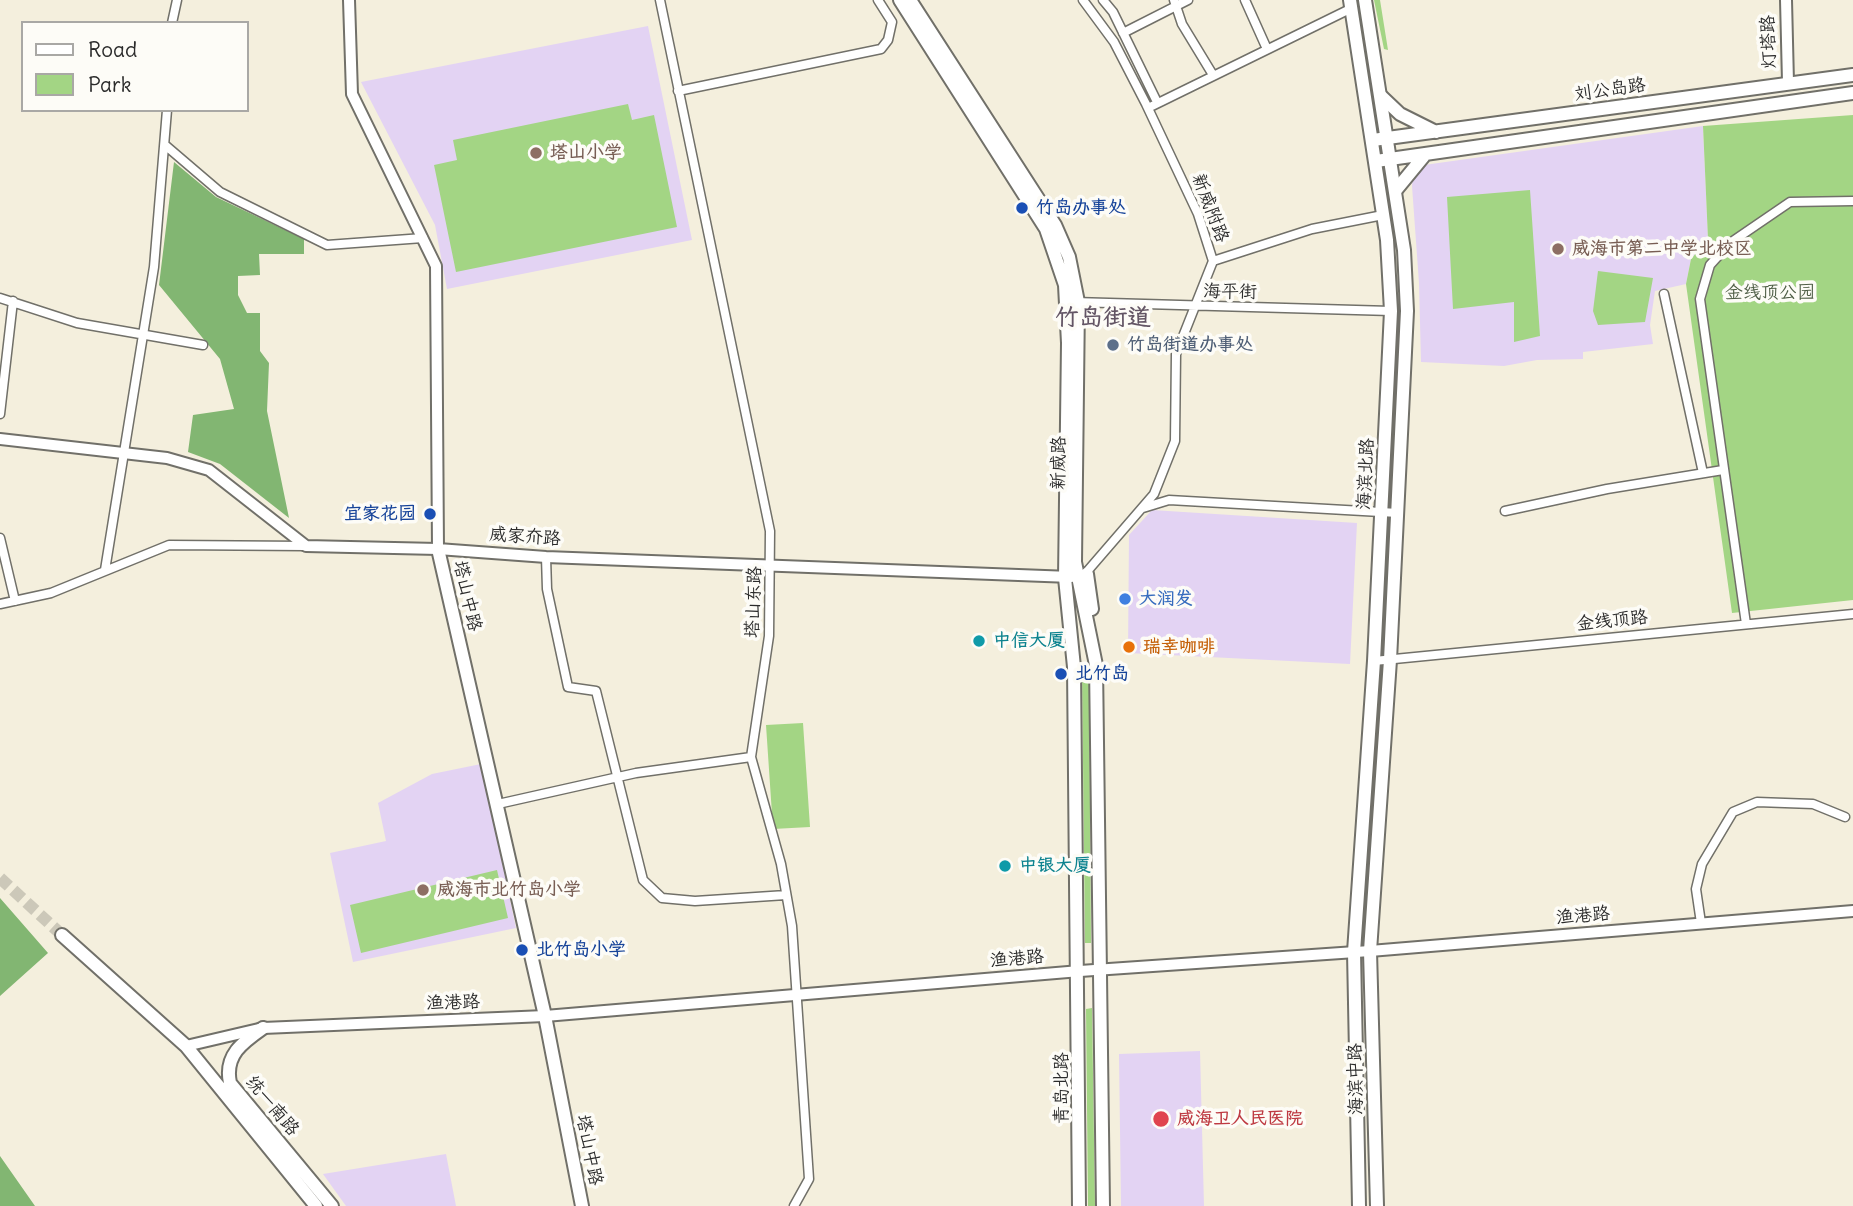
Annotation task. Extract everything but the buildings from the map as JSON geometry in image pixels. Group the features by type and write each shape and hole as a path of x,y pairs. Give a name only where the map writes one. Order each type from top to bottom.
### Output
{"main road":[{"name":"新威路","path":"900,0 1046,229 1072,302"},
{"name":"新威路","path":"910,0 1055,225 1069,257 1072,302 1076,576 1074,667 1080,971"},
{"name":"海滨北路","path":"1365,0 1396,190 1407,311 1390,660 1370,951"},
{"name":"海滨北路","path":"1351,4 1376,161 1391,312 1374,661 1354,952"},
{"name":"刘公岛路","path":"1373,140 1853,75"},
{"path":"1376,161 1853,93"},
{"path":"1381,96 1400,114 1437,132"},
{"path":"1396,190 1423,156"},
{"name":"塔山中路","path":"438,549 545,1016 582,1206"},
{"name":"新威路","path":"1076,576 1096,665 1101,971"},
{"name":"统一南路","path":"62,935 186,1046 316,1206"},
{"name":"海滨中路","path":"1370,951 1377,1206"},
{"name":"海滨中路","path":"1354,952 1359,1206"},
{"name":"青岛北路","path":"1079,1206 1080,971"},
{"path":"1101,971 1102,1206"},
{"name":"统一南路","path":"264,1028 237,1048 230,1061 230,1083 332,1206"}],"street":[{"path":"172,21 177,0"},
{"name":"塔山中路","path":"349,0 352,94 436,266 438,549"},
{"name":"塔山东路","path":"660,0 770,531 772,565 769,636 751,757 781,864 796,996 809,1180 794,1206"},
{"path":"678,91 881,49 888,40 892,22 878,0"},
{"name":"新威附路","path":"1076,576 1154,494 1175,442 1176,354 1192,307 1213,261 1198,214 1148,108 1114,42 1083,0"},
{"path":"1103,0 1123,33 1157,102"},
{"path":"1123,33 1175,3 1188,0"},
{"path":"1245,0 1267,49"},
{"name":"灯塔路","path":"1786,0 1788,82"},
{"path":"1175,3 1182,24 1213,75"},
{"path":"1148,108 1351,4"},
{"path":"106,570 122,453 154,267 167,112"},
{"path":"165,145 220,192 327,245 422,237"},
{"path":"1746,624 1700,299 1710,265 1730,243 1790,202 1853,201"},
{"path":"1213,261 1312,229 1383,215"},
{"path":"1664,294 1703,473"},
{"path":"0,298 77,323 203,345"},
{"path":"0,414 13,301"},
{"name":"海平街","path":"1072,302 1391,312"},
{"path":"0,439 167,458 209,470 306,546"},
{"path":"1505,512 1607,489 1723,470"},
{"path":"1142,509 1169,500 1398,513"},
{"path":"0,538 15,601"},
{"path":"0,604 51,593 169,545 306,546"},
{"name":"威家夼路","path":"306,546 438,549 546,556 1076,576"},
{"path":"546,556 547,589 568,687 596,691 643,880 662,898 695,901 786,895"},
{"name":"金线顶路","path":"1374,661 1853,614"},
{"path":"498,804 617,777 751,757"},
{"path":"1701,923 1696,889 1702,864 1733,812 1757,802 1813,804 1845,817"},
{"name":"渔港路","path":"186,1046 264,1028 545,1016 1853,911"}],"shaded area":[{"name":"塔山小学","path":"648,26 692,240 447,289 435,225 361,82"},
{"name":"威海市第二中学北校区","path":"1703,126 1708,239 1691,259 1686,284 1655,291 1650,325 1653,344 1583,352 1583,359 1537,360 1504,366 1421,362 1412,186 1413,176 1424,165"},
{"path":"1152,510 1357,523 1350,664 1128,653 1129,535"},
{"name":"威海市北竹岛小学","path":"481,764 516,928 353,962 330,853 386,841 378,803 432,774"},
{"name":"威海卫人民医院","path":"1200,1051 1204,1206 1121,1206 1119,1054"},
{"path":"446,1154 456,1206 346,1206 323,1174"}],"green space":[{"path":"1374,0 1380,0 1388,50 1384,49"},
{"path":"628,104 632,120 654,115 677,227 456,272 434,165 457,160 453,140"},
{"name":"金线顶公园","path":"1853,115 1853,600 1732,613 1686,284 1691,259 1708,239 1703,126"},
{"path":"174,162 216,197 304,239 304,254 259,254 260,275 238,276 238,295 247,313 260,313 260,351 269,363 267,411 289,518 220,464 188,452 193,415 234,409 220,359 159,285"},
{"path":"1530,190 1540,336 1514,342 1514,302 1453,309 1447,197"},
{"path":"1598,271 1653,278 1645,322 1598,325 1593,311"},
{"path":"1089,668 1091,943 1085,943 1082,669"},
{"path":"803,723 810,827 773,829 766,725"},
{"path":"497,870 508,918 361,953 350,905"},
{"path":"0,898 48,953 0,996"},
{"path":"1092,1008 1095,1206 1088,1206 1086,1009"},
{"path":"0,1156 35,1206 0,1206"}],"tunnel":[{"path":"0,878 62,935"}],"place":[{"name":"塔山小学","path":"536,153"},
{"name":"竹岛办事处","path":"1022,208"},
{"name":"威海市第二中学北校区","path":"1558,249"},
{"name":"竹岛街道办事处","path":"1113,345"},
{"name":"宜家花园","path":"430,514"},
{"name":"大润发","path":"1125,599"},
{"name":"中信大厦","path":"979,641"},
{"name":"瑞幸咖啡","path":"1129,647"},
{"name":"北竹岛","path":"1061,674"},
{"name":"中银大厦","path":"1005,866"},
{"name":"威海市北竹岛小学","path":"423,890"},
{"name":"北竹岛小学","path":"522,950"},
{"name":"威海卫人民医院","path":"1161,1119"}],"district":[{"name":"竹岛街道","path":"1103,318"}]}
